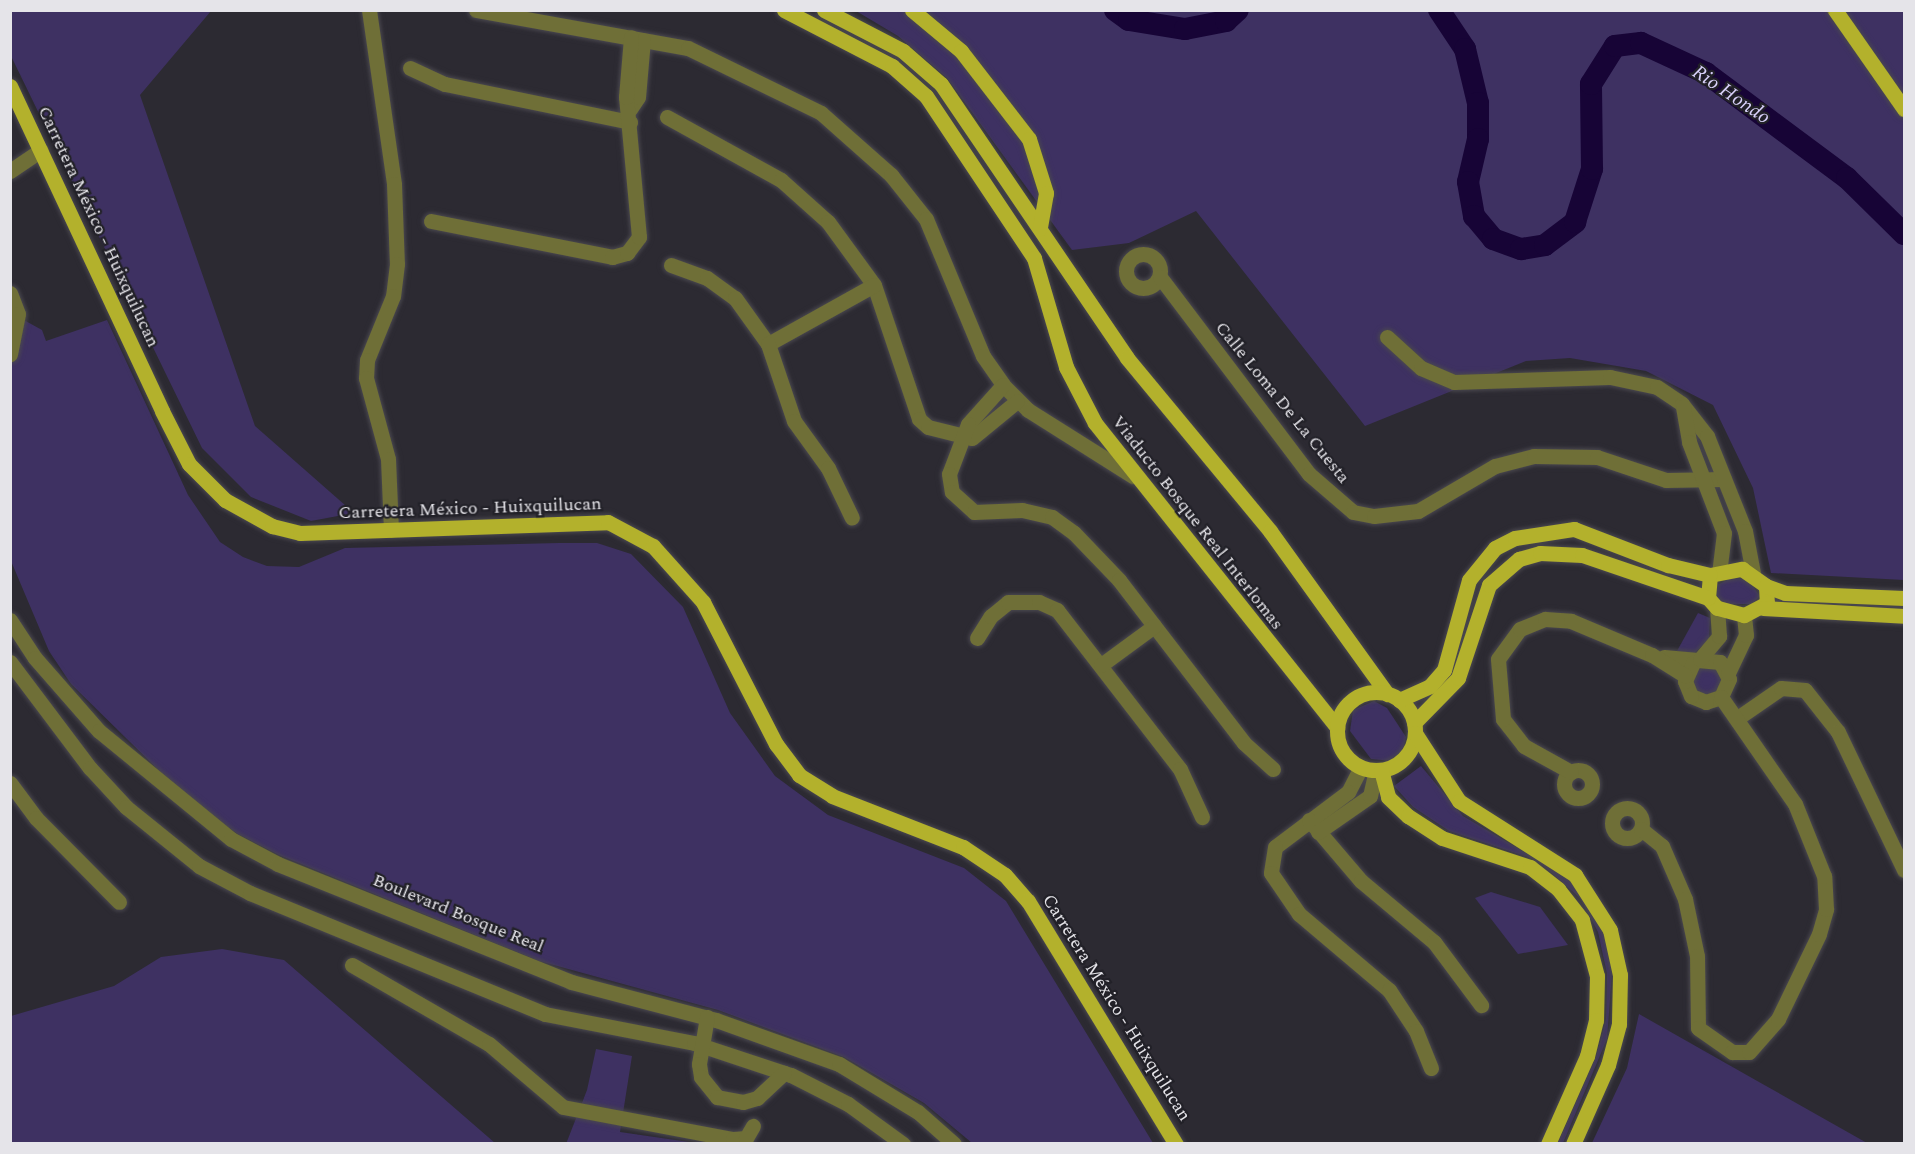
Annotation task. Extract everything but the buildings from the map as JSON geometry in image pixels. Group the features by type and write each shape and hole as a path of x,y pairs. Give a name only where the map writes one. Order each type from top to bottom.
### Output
{"main road":[{"name":"Viaducto Bosque Real Interlomas","path":"784,10 892,66 926,96 1034,258 1066,367 1095,423 1133,476 1337,727"},
{"path":"824,10 924,65 1040,228 1127,358 1270,531 1415,728 1459,801 1575,875 1610,930 1620,975 1618,1024 1608,1065 1573,1143"},
{"path":"912,10 961,51 1029,139 1046,193 1040,228"},
{"path":"1835,10 1905,109"},
{"name":"Carretera México - Huixquilucan","path":"10,86 162,411 189,464 209,485 245,514 300,533 608,522 653,546 703,602 776,744 799,775 832,796 963,847 1012,884 1052,938 1176,1143"},
{"path":"1905,598 1785,592 1766,586 1753,573 1714,573 1668,565 1574,529 1515,538 1495,548 1469,580 1444,670 1430,686 1393,697 1354,698 1337,727 1343,752 1361,767 1379,770 1407,755 1415,728 1458,678 1489,585 1519,559 1560,552 1582,555 1744,615 1763,608 1905,616"},
{"path":"1712,603 1714,573"},
{"path":"1763,608 1766,586"},
{"path":"1379,770 1388,797 1408,816 1442,838 1530,867 1558,889 1582,920 1597,976 1596,1020 1587,1056 1548,1143"}],"street":[{"path":"369,10 394,184 397,264 393,296 367,360 369,400 388,459 391,530"},
{"path":"476,10 688,48 767,84 852,135 927,219 983,356 1003,386 1017,401 1133,476"},
{"path":"431,221 612,257 627,253 639,237 626,76 637,38"},
{"path":"410,68 445,84 630,115"},
{"path":"667,117 781,180 828,222 874,285 919,419 937,432 963,439 979,435 1017,401"},
{"path":"10,171 41,150"},
{"path":"671,265 707,278 735,298 768,344 794,421 828,468 852,518"},
{"name":"Calle Loma De La Cuesta","path":"1160,278 1309,474 1353,512 1374,516 1418,511 1495,466 1534,456 1597,457 1666,480 1724,479"},
{"path":"768,344 874,285"},
{"path":"10,292 18,314 10,354"},
{"path":"1387,337 1421,368 1454,382 1610,377 1658,387 1682,404 1707,436 1745,531 1753,573"},
{"path":"1003,386 974,417 949,474 962,504 974,512 1022,510 1052,517 1100,557 1244,743 1273,770"},
{"path":"1682,404 1703,479 1724,533 1714,573"},
{"path":"977,638 991,616 1008,602 1039,602 1057,610 1180,769 1202,817"},
{"path":"1712,603 1719,636 1693,666 1687,689 1698,700 1721,697"},
{"path":"1721,697 1728,673 1746,635 1744,615"},
{"path":"1571,772 1524,746 1503,719 1496,673 1504,646 1530,623 1557,618 1652,655 1693,666 1720,662 1728,673"},
{"name":"Boulevard Bosque Real","path":"10,620 35,658 99,731 231,839 278,864 571,982 707,1017 839,1064 918,1112 954,1143"},
{"path":"1101,664 1154,626"},
{"path":"10,662 90,768 126,807 199,866 250,893 545,1014 701,1046 784,1072 848,1104 903,1143"},
{"path":"1739,717 1781,688 1805,690 1838,732 1905,870"},
{"path":"1641,829 1662,846 1685,899 1697,956 1698,1028 1732,1052 1749,1052 1778,1019 1826,909 1824,876 1812,836 1739,717 1721,697"},
{"path":"1313,826 1348,792 1361,767"},
{"path":"1379,770 1370,796 1275,847 1270,860 1275,886 1319,933 1389,990 1416,1031 1431,1068"},
{"path":"10,783 36,818 119,902"},
{"path":"1313,826 1361,881 1434,942 1481,1005"},
{"path":"352,965 489,1044 562,1107 733,1139 747,1138 753,1122 752,1100"},
{"path":"707,1017 699,1064 707,1089 730,1102 752,1100 784,1072"}],"shaded area":[{"path":"10,11 211,11 140,95 255,426 354,513 311,521 251,497 202,448 11,56"},
{"path":"856,11 1904,11 1904,580 1771,573 1753,488 1713,405 1646,371 1570,358 1526,361 1365,426 1196,211 1129,243 1072,250 947,78 898,36"},
{"path":"11,313 42,330 46,341 107,320 188,495 220,542 243,557 267,566 299,567 345,548 559,543 597,543 631,554 683,607 730,713 775,776 828,815 964,868 1006,901 1153,1143 972,1143 924,1103 844,1057 718,1010 539,961 279,855 238,834 187,798 71,684 49,651 11,561"},
{"path":"1731,578 1748,579 1760,596 1752,604 1724,604 1713,595 1717,585"},
{"path":"1698,613 1710,618 1709,640 1693,654 1677,651"},
{"path":"1712,664 1723,675 1721,689 1708,697 1694,690 1691,674 1697,666"},
{"path":"1374,701 1387,708 1406,737 1403,751 1392,761 1371,759 1350,731 1353,710"},
{"path":"1421,766 1463,816 1570,879 1603,930 1612,973 1607,1039 1563,1143 1558,1143 1596,1057 1606,1019 1607,974 1598,932 1580,898 1537,860 1449,831 1413,807 1394,786"},
{"path":"1491,892 1540,907 1568,945 1518,954 1475,898"},
{"path":"222,949 284,960 495,1143 11,1143 11,1016 114,986 161,957"},
{"path":"1639,1014 1867,1143 1592,1143 1627,1068"},
{"path":"596,1049 632,1056 620,1132 696,1143 566,1144 587,1090"}],"waterway":[{"name":"Rio Hondo","path":"1115,10 1129,20 1185,29 1226,21 1238,10"},
{"name":"Rio Hondo","path":"1439,10 1465,49 1478,103 1478,139 1468,182 1474,216 1493,239 1521,249 1545,245 1575,222 1592,169 1591,84 1615,46 1641,43 1706,73 1847,178 1904,234"}]}
